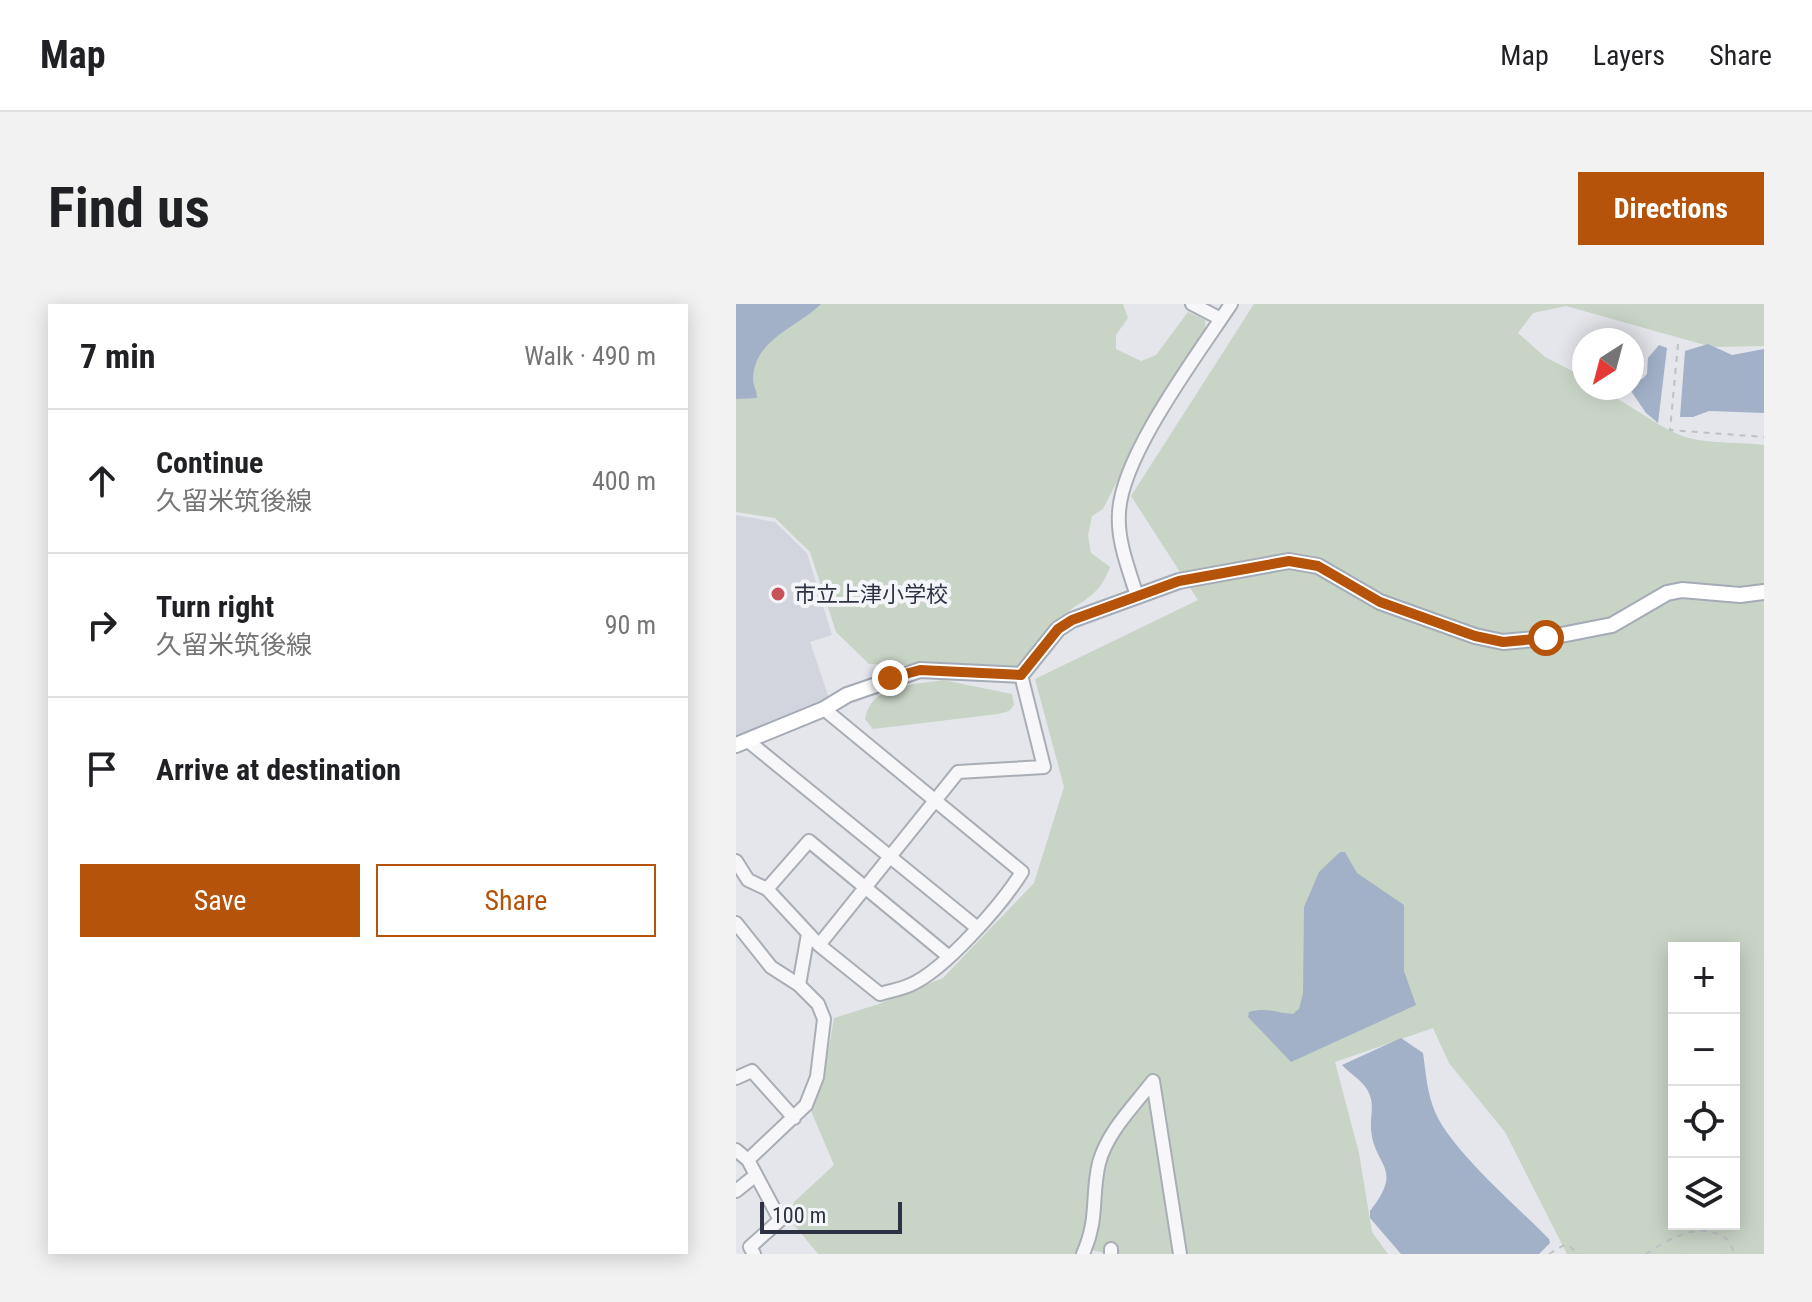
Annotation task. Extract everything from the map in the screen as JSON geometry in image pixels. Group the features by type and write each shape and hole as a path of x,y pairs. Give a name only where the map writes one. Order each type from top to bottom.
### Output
{"main road":[{"path":"742,743 824,709 847,695 920,670 1021,675 1058,629 1072,620 1179,581 1289,561 1318,566 1380,602 1475,636 1503,642 1546,638 1612,625 1667,593 1682,590 1740,595 1764,592"}],"street":[{"path":"1192,304 1221,319"},
{"path":"1137,596 1122,545 1118,516 1121,493 1167,403 1231,304"},
{"path":"819,945 958,772 1044,767 1021,675"},
{"path":"736,861 748,880 767,889 819,945 880,994 912,984 948,956 1001,903 1022,872 824,709"},
{"path":"742,743 891,856 975,926"},
{"path":"767,889 809,841 948,956"},
{"path":"736,923 771,967 799,985 818,1004 824,1019 817,1077 806,1105 748,1160"},
{"path":"799,985 808,934"},
{"path":"736,1078 752,1071 794,1118"},
{"path":"1083,1254 1097,1212 1098,1165 1102,1154 1110,1137 1153,1081 1180,1254"},
{"path":"736,1150 748,1160 780,1220 750,1247 754,1254"},
{"path":"736,1191 756,1175"}],"path":[{"path":"1678,344 1670,430 1764,437"},
{"path":"1646,1254 1674,1236 1692,1231 1720,1234 1735,1254"},
{"path":"1549,1254 1566,1244 1579,1254"}],"shaded area":[{"name":"市立上津小学校","path":"736,515 775,522 807,553 832,635 810,642 829,698 736,737"}],"green space":[{"path":"773,304 1123,304 1128,318 1116,335 1116,349 1141,361 1156,355 1188,312 1205,320 1206,333 1129,458 1103,509 1092,516 1088,535 1091,553 1110,567 1105,578 1094,593 1052,626 1017,668 869,664 836,632 810,552 775,518 736,512 736,392"},
{"path":"1254,304 1764,304 1764,346 1712,347 1566,306 1533,313 1518,333 1545,357 1572,371 1572,400 1620,400 1689,438 1764,445 1764,1254 1567,1254 1505,1132 1449,1063 1433,1028 1335,1062 1359,1153 1372,1232 1388,1254 1108,1254 1091,1250 1088,1254 818,1254 790,1220 794,1202 834,1165 811,1111 824,1076 834,1018 943,978 1034,883 1064,787 1035,679 1198,600 1131,496"},
{"path":"943,680 1012,694 1014,705 1009,711 998,714 873,729 865,719 869,707 884,693 907,685"}],"water":[{"path":"736,304 821,304 779,335 761,354 753,379 757,398 736,399"},
{"path":"1708,344 1732,355 1764,349 1764,413 1709,411 1693,417 1680,417 1685,351"},
{"path":"1659,345 1667,348 1658,423 1637,400 1644,400 1648,358"},
{"path":"1340,852 1345,852 1357,873 1404,905 1404,971 1416,1005 1291,1062 1248,1017 1249,1012 1266,1010 1293,1014 1299,1009 1303,993 1304,907 1319,872"},
{"path":"1401,1038 1423,1053 1431,1099 1445,1129 1471,1162 1549,1239 1550,1243 1539,1254 1401,1254 1370,1218 1370,1211 1385,1185 1385,1168 1373,1142 1372,1105 1368,1091 1342,1065"}],"place":[{"name":"市立上津小学校","path":"778,594"}],"route":[{"path":"890,678 920,670 1021,675 1058,629 1072,620 1179,581 1289,561 1318,566 1380,602 1475,636 1503,642 1546,638"}]}
